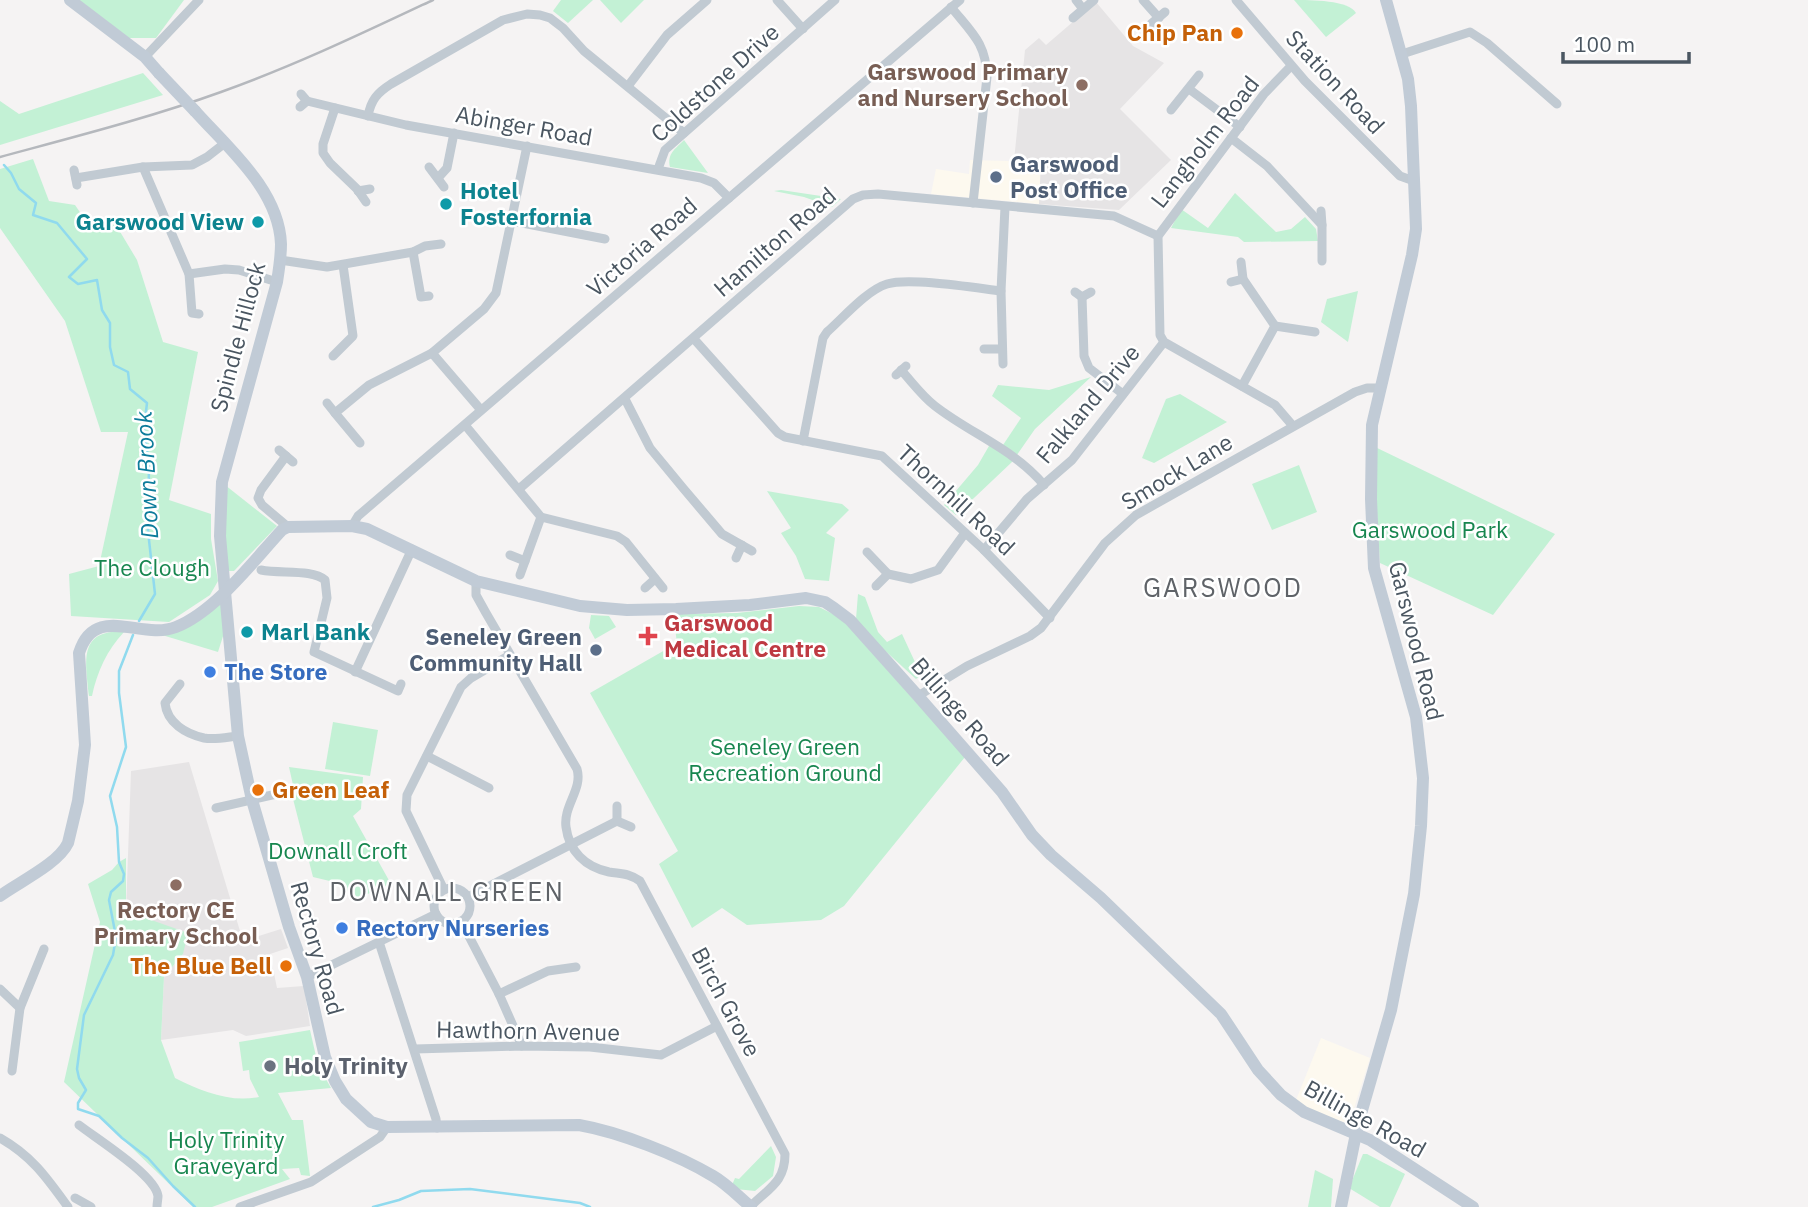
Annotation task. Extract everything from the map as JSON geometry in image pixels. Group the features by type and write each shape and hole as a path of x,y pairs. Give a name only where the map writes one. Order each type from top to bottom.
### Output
{"street":[{"name":"Spindle Hillock","path":"69,0 145,57 225,143 259,186 272,207 279,230 280,260 277,282 222,482 219,537 226,590"},
{"path":"145,57 199,0"},
{"path":"776,0 803,29"},
{"name":"Coldstone Drive","path":"658,169 665,150 835,0"},
{"name":"Victoria Road","path":"352,526 358,516 960,0"},
{"path":"1076,0 1083,9"},
{"path":"1073,18 1094,0"},
{"path":"1143,0 1158,18"},
{"name":"Station Road","path":"1236,0 1322,100 1400,176 1414,181"},
{"name":"Garswood Road","path":"1341,1207 1357,1133 1391,1010 1414,894 1422,826 1423,778 1413,706 1374,568 1371,425 1416,229 1412,106 1402,54 1386,0"},
{"path":"628,86 667,35 706,5"},
{"path":"951,8 977,39 986,56 987,77 973,203"},
{"path":"368,116 378,92 390,84 503,20 527,14 550,18 584,51 684,133"},
{"path":"1402,54 1470,32 1487,43 1557,104"},
{"name":"Langholm Road","path":"1164,342 1160,335 1158,236 1264,94 1291,66"},
{"path":"1171,110 1199,75"},
{"path":"1189,89 1240,127"},
{"name":"Abinger Road","path":"302,101 454,133 711,181 729,198"},
{"path":"335,108 323,144 323,153 366,202"},
{"path":"429,167 441,182 447,168 454,133"},
{"path":"1231,138 1267,166 1321,225"},
{"path":"76,178 143,167 192,165 225,143"},
{"path":"335,413 369,385 432,353 484,309 496,293 527,146"},
{"path":"143,167 189,274 192,313 199,314"},
{"path":"358,191 370,189"},
{"name":"Hamilton Road","path":"519,489 853,199 863,195 878,194 1114,216 1158,236"},
{"path":"1003,364 1005,207"},
{"path":"1321,211 1322,261"},
{"path":"512,220 605,239"},
{"path":"593,248 595,237"},
{"path":"280,260 320,267 343,265 441,244"},
{"path":"413,252 424,299"},
{"path":"1241,262 1243,279 1275,326 1314,333"},
{"path":"334,350 353,336 343,265"},
{"path":"189,274 225,269 239,270 277,282"},
{"path":"1231,282 1243,279"},
{"path":"803,440 823,338 874,291 887,284 904,282 1002,291"},
{"path":"1083,293 1084,356 1089,368 1123,394"},
{"path":"1242,386 1275,326"},
{"name":"Thornhill Road","path":"694,339 778,433 882,456 984,550 1051,618"},
{"path":"1164,342 1275,405 1293,426"},
{"name":"Falkland Drive","path":"984,550 1027,499 1072,460 1164,342"},
{"path":"984,349 1002,349"},
{"path":"432,353 481,410"},
{"path":"901,370 934,405 1014,455 1031,469 1044,485"},
{"name":"Smock Lane","path":"918,696 967,666 1030,636 1051,618 1074,582 1105,543 1136,515 1354,392 1380,388"},
{"path":"625,399 650,448 722,534 752,551"},
{"path":"327,403 360,443"},
{"path":"465,425 541,517 617,536 626,542 663,588"},
{"path":"0,896 50,863 65,851 68,843 84,769 85,745 79,669 79,653 83,640 96,628 106,626 150,631 179,626 226,590 282,530 288,527 262,505 258,498 286,456"},
{"path":"520,575 541,517"},
{"name":"Billinge Road","path":"288,527 352,526 376,533 476,581 567,604 628,610 738,606 791,599 815,599 834,608 850,620 918,696 1002,792 1032,835 1051,855 1101,898 1221,1014 1268,1083 1304,1112 1357,1133 1473,1207"},
{"path":"867,552 888,574 911,579 938,570 965,533"},
{"path":"736,558 742,545"},
{"path":"355,672 412,549"},
{"path":"510,555 525,561"},
{"path":"268,568 311,572 325,580 327,598 314,652 398,691 401,684"},
{"path":"876,586 888,574"},
{"path":"645,588 655,579"},
{"path":"476,581 476,595 577,769 578,783 566,817 570,846"},
{"name":"Rectory Road","path":"226,590 239,736 252,800 289,927 307,976 325,1057 346,1099 372,1122 387,1127"},
{"path":"444,890 406,811 407,795 461,687 471,678 510,656"},
{"path":"176,683 165,703 166,714 173,723 203,738 239,736"},
{"path":"427,756 489,788"},
{"path":"216,808 294,790"},
{"path":"617,821 618,806"},
{"path":"468,897 617,821"},
{"path":"617,821 631,827"},
{"name":"Birch Grove","path":"570,846 590,865 605,871 626,873 640,881 785,1154 784,1171 779,1180 751,1207"},
{"path":"460,889 468,897 469,913 461,921 444,922 436,914 436,898 444,890 460,889"},
{"path":"307,976 436,914"},
{"path":"461,921 499,994 522,1046"},
{"path":"379,942 415,1049 437,1128"},
{"path":"12,1071 20,1008 44,950"},
{"path":"499,994 548,971 576,967"},
{"path":"0,989 20,1008"},
{"name":"Hawthorn Avenue","path":"415,1049 590,1047 661,1055 717,1026"},
{"path":"79,1125 152,1182 158,1195 156,1207"},
{"path":"240,1207 311,1182 380,1137 387,1127 579,1125 632,1141 714,1176 751,1207"},
{"path":"0,1138 34,1161 68,1207"},
{"path":"75,1198 91,1207"}],"shaded area":[{"name":"Garswood Primary and Nursery School","path":"1096,2 1133,46 1164,63 1120,109 1171,160 1119,210 1039,204 1041,162 1014,161 1025,50 1039,38 1046,45"},
{"path":"970,160 1041,162 1039,204 931,194 936,169 969,174"},
{"name":"Rectory CE Primary School","path":"189,762 243,941 281,929 288,948 270,954 277,988 304,986 310,1026 246,1036 233,1030 161,1040 164,977 183,954 126,911 131,771"},
{"path":"1321,1038 1370,1058 1349,1124 1309,1110 1296,1100"}],"green space":[{"path":"79,0 184,0 156,38 129,38"},
{"path":"561,0 593,0 568,23 553,11"},
{"path":"600,0 644,0 621,23"},
{"path":"1294,0 1338,3 1346,5 1356,13 1326,37"},
{"path":"143,73 163,95 0,145 0,101 19,114"},
{"path":"684,140 708,173 670,167 671,155"},
{"name":"The Clough","path":"33,159 49,201 75,205 86,221 116,225 137,260 163,342 198,352 169,500 211,514 211,539 218,581 210,595 169,622 71,616 69,574 99,566 128,432 101,432 65,321 0,228 0,169"},
{"path":"774,191 841,199 832,207 804,197"},
{"path":"1235,193 1276,232 1291,229 1305,217 1316,229 1318,241 1244,242 1238,237 1171,228 1181,209 1208,228"},
{"path":"1358,291 1348,342 1321,322 1327,299"},
{"path":"1091,377 1035,429 1012,462 956,515 944,505 978,465 993,439 1003,445 1021,418 992,396 998,385 1049,390"},
{"path":"1180,394 1227,422 1154,463 1142,458 1166,399"},
{"name":"Garswood Park","path":"1373,446 1555,534 1493,615 1380,563"},
{"path":"1299,465 1317,512 1272,530 1252,484"},
{"path":"225,485 277,526 234,571 228,571 224,546"},
{"path":"767,491 842,504 849,510 826,533 835,538 829,581 805,579 796,556 781,533 791,528"},
{"path":"858,594 865,597 878,632 887,642 902,634 921,675 916,679 881,647 856,619"},
{"path":"222,600 224,633 218,652 162,635"},
{"name":"Seneley Green Recreation Ground","path":"799,606 819,607 841,618 965,757 844,906 821,920 747,925 722,908 692,928 659,864 678,851 590,693 672,646 677,646 674,614 737,613"},
{"path":"591,615 609,616 616,627 595,639 589,628"},
{"path":"124,632 108,654 92,696 89,696 86,660 91,642 98,636"},
{"path":"333,722 378,730 370,776 325,769"},
{"name":"Downall Croft","path":"289,767 363,777 361,809 353,816 391,884 356,899 338,883 313,877 292,795 295,794"},
{"name":"Holy Trinity Graveyard","path":"126,858 126,911 188,933 183,954 164,977 161,1040 175,1078 227,1097 259,1097 250,1079 249,1070 243,1071 239,1042 310,1030 318,1065 331,1088 278,1093 292,1120 303,1120 310,1176 301,1175 299,1168 282,1169 290,1179 212,1207 193,1207 64,1082 100,922 88,884"},
{"path":"771,1146 776,1157 773,1176 755,1191 736,1189 732,1185 735,1178 739,1179"},
{"path":"1363,1154 1405,1174 1390,1207 1380,1207 1349,1188"},
{"path":"1315,1170 1333,1179 1331,1207 1308,1207"}],"waterway":[{"name":"Down Brook","path":"4,165 19,189 36,203 33,215 57,223 87,259 69,277 78,284 97,280 102,310 110,323 110,347 114,365 128,372 130,389 147,403 144,428 149,465 148,531 155,594 139,621"},
{"name":"Down Brook","path":"133,635 119,671 126,747 110,796 117,827 119,862 124,874 123,881 111,892 109,900 116,937 113,955 84,1015 77,1069 86,1090 78,1103 78,1109 99,1116 148,1158 195,1207"},
{"name":"Down Brook","path":"373,1207 421,1191 470,1189 580,1203 590,1207"}],"railway":[{"path":"0,157 139,119 221,92 302,60 433,0"}],"place":[{"name":"Chip Pan","path":"1237,33"},
{"name":"Garswood Primary and Nursery School","path":"1082,85"},
{"name":"Garswood Post Office","path":"996,177"},
{"name":"Hotel Fosterfornia","path":"446,204"},
{"name":"Garswood View","path":"258,222"},
{"name":"Marl Bank","path":"247,632"},
{"name":"Garswood Medical Centre","path":"648,636"},
{"name":"Seneley Green Community Hall","path":"596,650"},
{"name":"The Store","path":"210,672"},
{"name":"Green Leaf","path":"258,790"},
{"name":"Rectory CE Primary School","path":"176,885"},
{"name":"Rectory Nurseries","path":"342,928"},
{"name":"The Blue Bell","path":"286,966"},
{"name":"Holy Trinity","path":"270,1066"}],"district":[{"name":"GARSWOOD","path":"1223,588"},
{"name":"DOWNALL GREEN","path":"447,892"}]}
